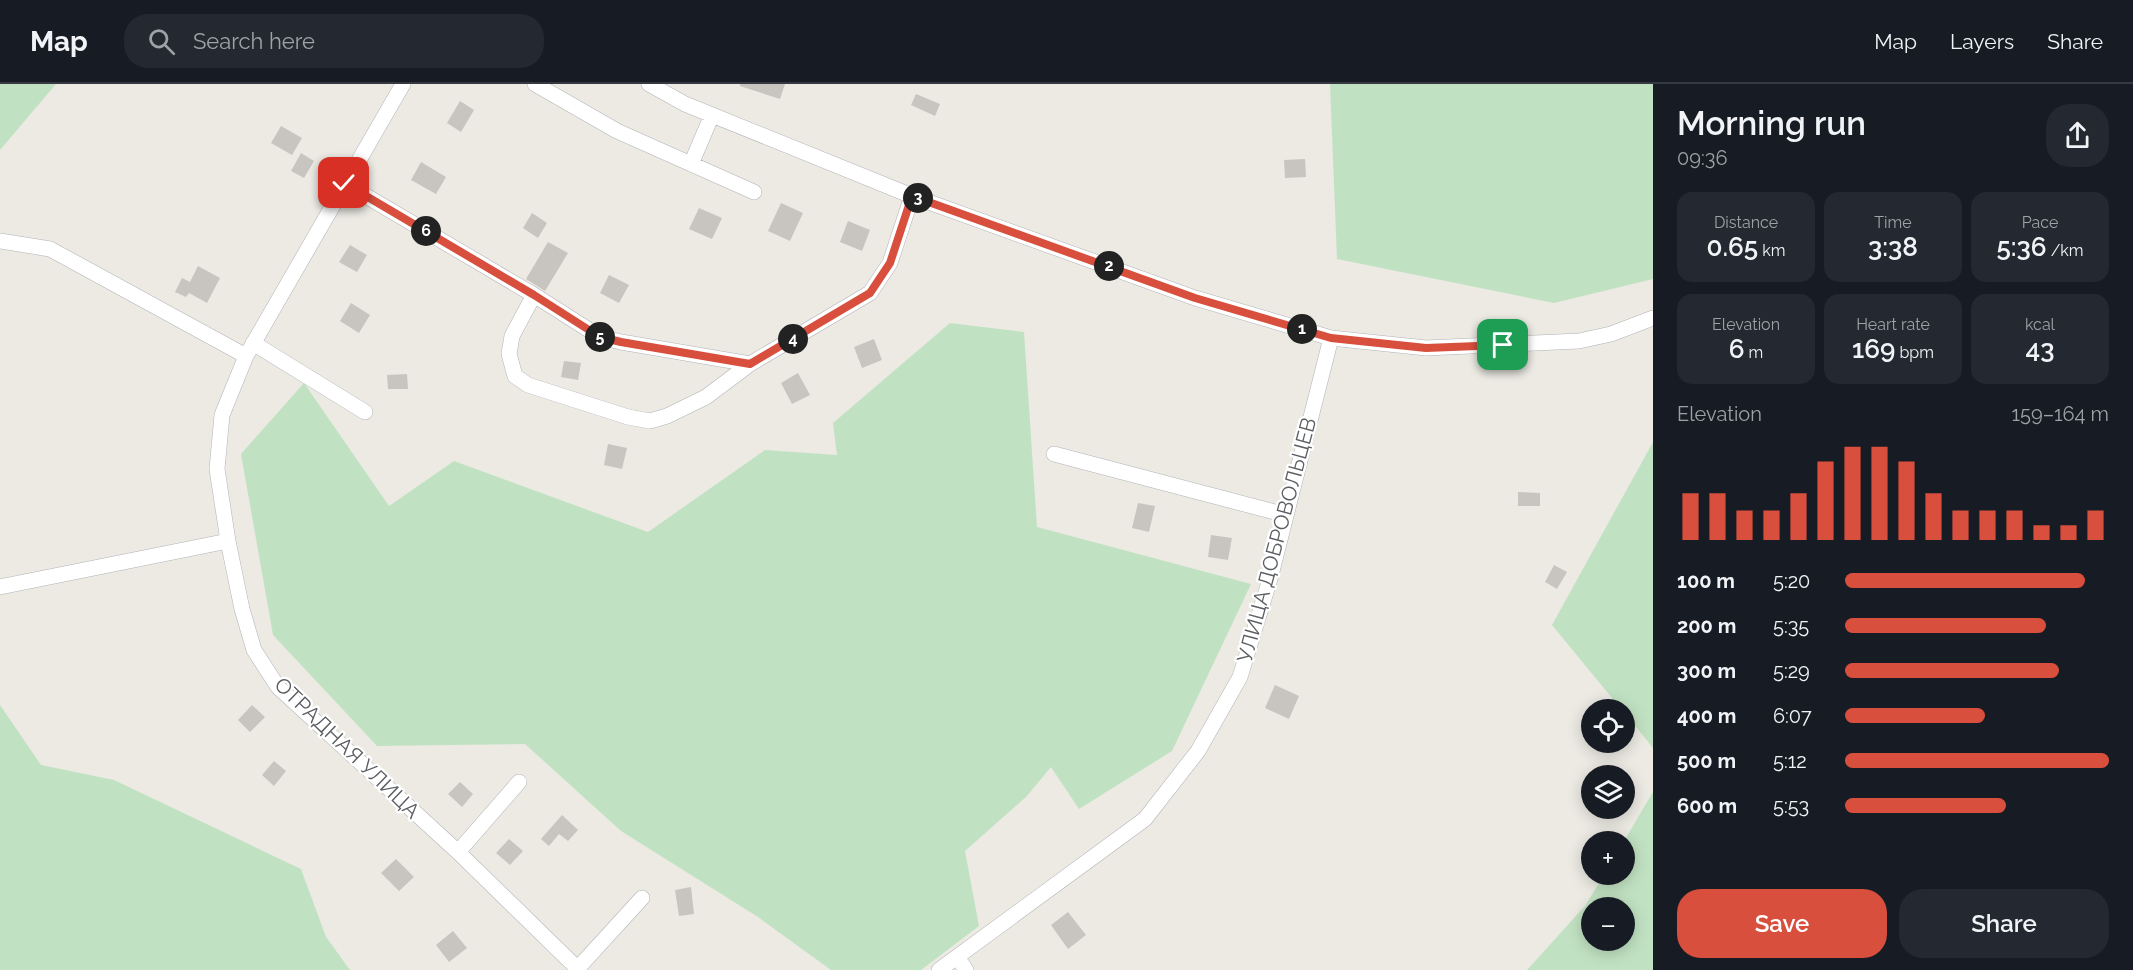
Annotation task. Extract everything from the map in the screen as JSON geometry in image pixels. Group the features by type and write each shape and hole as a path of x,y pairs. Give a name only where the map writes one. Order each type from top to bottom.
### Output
{"street":[{"name":"ОТРАДНАЯ УЛИЦА","path":"403,84 249,350 222,415 217,469 228,541 242,609 255,650 278,687 458,852 578,969"},
{"path":"535,84 617,131 754,192"},
{"path":"649,84 685,104 912,196 1195,298 1331,338 1426,348 1579,341 1611,334 1653,318"},
{"path":"691,164 712,115"},
{"path":"344,183 534,295 600,337 750,364"},
{"path":"534,295 512,336 508,354 515,376 528,385 628,417 650,421 667,416 706,397 750,364 870,293 890,263 912,196"},
{"path":"0,241 50,249 365,412"},
{"name":"УЛИЦА ДОБРОВОЛЬЦЕВ","path":"939,970 961,964 1145,819 1198,751 1240,677 1270,579 1331,338"},
{"path":"1054,454 1286,515"},
{"path":"0,587 228,541"},
{"path":"458,852 519,782"},
{"path":"578,969 642,898"}],"green space":[{"path":"0,84 56,84 0,150"},
{"path":"1330,84 1653,84 1653,279 1554,303 1337,259"},
{"path":"950,323 1024,332 1037,527 1251,584 1172,751 1079,809 1051,767 1026,797 965,851 979,926 921,970 831,970 758,917 621,831 525,744 377,746 273,635 241,454 304,383 389,506 454,461 648,532 765,450 837,455 833,423"},
{"path":"1653,442 1653,748 1635,726 1635,699 1613,699 1552,625"},
{"path":"0,705 41,765 114,780 301,869 326,937 350,970 0,970"},
{"path":"1653,792 1653,970 1527,970 1581,910 1581,951 1635,951 1635,897 1591,897 1598,885 1635,885 1635,831 1630,831"}],"building":[{"path":"740,84 785,84 780,99 740,86"},
{"path":"916,94 940,104 935,116 911,105"},
{"path":"460,101 474,110 461,132 447,123"},
{"path":"281,126 302,138 292,155 271,143"},
{"path":"301,153 314,161 304,178 291,171"},
{"path":"1305,159 1306,177 1285,178 1284,160"},
{"path":"421,162 446,177 436,194 411,180"},
{"path":"781,203 803,213 790,241 768,231"},
{"path":"699,208 722,218 712,239 689,229"},
{"path":"532,213 547,223 538,238 523,228"},
{"path":"848,221 870,230 862,251 840,242"},
{"path":"548,242 568,253 545,291 526,279"},
{"path":"350,245 367,255 357,272 339,262"},
{"path":"198,266 220,278 207,303 189,293 186,297 175,292 182,278 190,282"},
{"path":"609,275 629,285 619,303 600,293"},
{"path":"351,303 370,315 359,333 340,321"},
{"path":"874,339 882,360 862,368 854,347"},
{"path":"564,361 581,363 578,380 561,377"},
{"path":"798,373 810,395 792,404 781,383"},
{"path":"407,374 408,389 388,389 387,375"},
{"path":"608,444 627,448 622,469 604,465"},
{"path":"1518,492 1540,493 1540,506 1518,506"},
{"path":"1138,503 1155,506 1149,532 1132,528"},
{"path":"1211,535 1232,538 1228,560 1208,557"},
{"path":"1554,565 1567,572 1557,589 1545,582"},
{"path":"1275,685 1299,696 1289,719 1265,708"},
{"path":"252,705 265,717 250,732 238,720"},
{"path":"274,761 286,771 274,786 262,775"},
{"path":"460,782 473,794 462,807 448,794"},
{"path":"562,815 578,830 568,841 559,834 549,846 541,839"},
{"path":"509,839 523,851 510,865 496,853"},
{"path":"396,859 414,877 399,891 381,873"},
{"path":"691,887 694,914 679,916 675,890"},
{"path":"1068,912 1086,935 1068,949 1051,925"},
{"path":"453,931 467,948 449,962 436,945"}],"route":[{"path":"344,183 534,295 600,337 750,364 870,293 890,263 912,196 1195,298 1331,338 1426,348 1503,345"}]}
